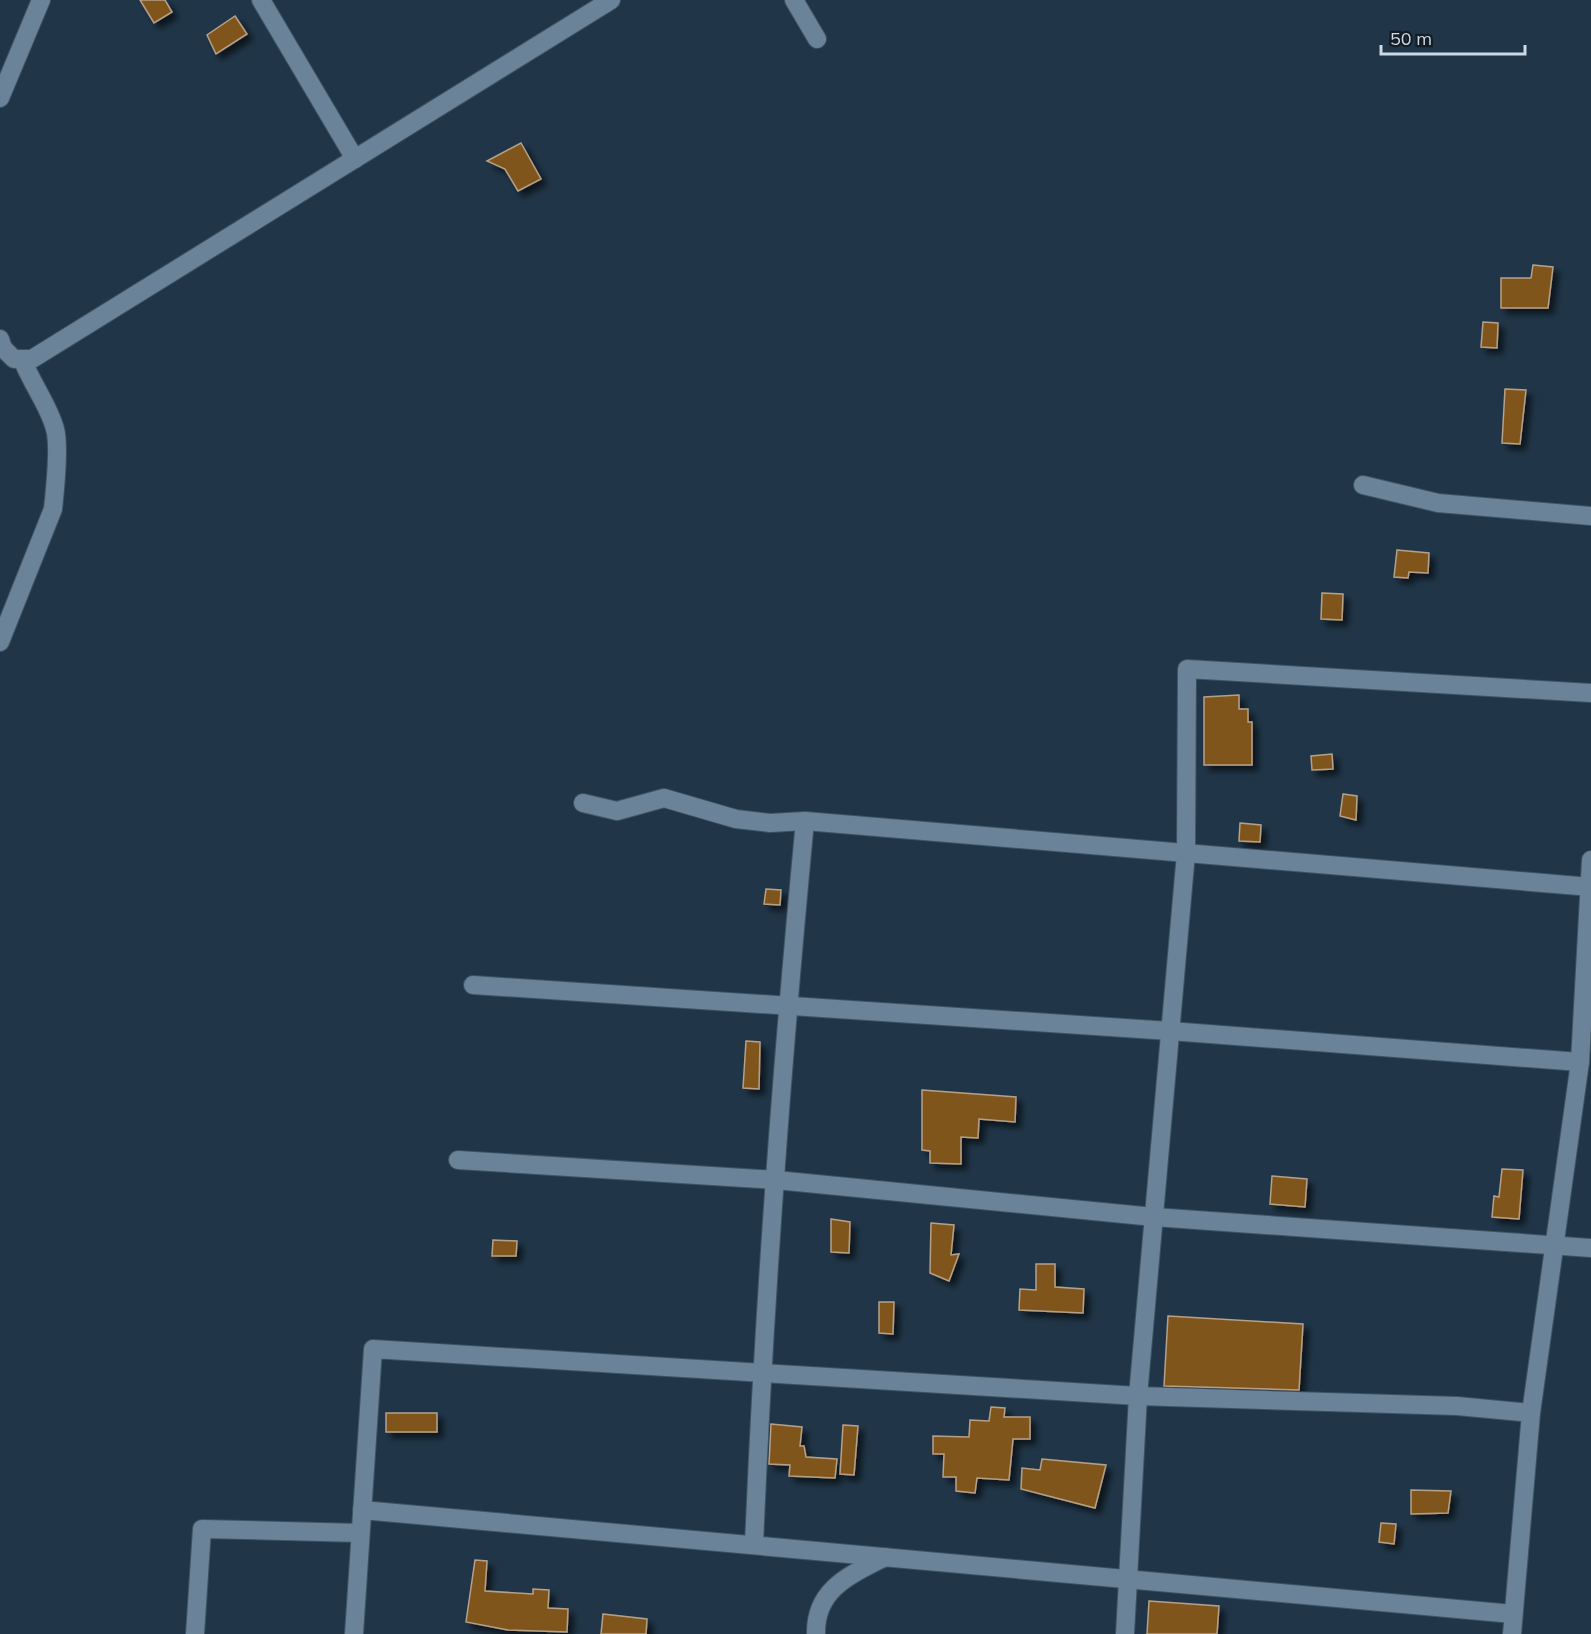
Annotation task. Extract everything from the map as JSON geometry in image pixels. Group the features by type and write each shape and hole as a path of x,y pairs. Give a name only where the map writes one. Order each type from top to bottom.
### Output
{"street":[{"path":"0,98 41,0"},
{"path":"261,0 355,159"},
{"path":"0,339 8,354 23,361 32,359 611,0"},
{"path":"794,0 817,39"},
{"path":"0,642 46,529 54,497 57,444 55,428 23,361"},
{"path":"1363,485 1438,503 1591,516"},
{"path":"1125,1634 1138,1396 1186,853 1188,669 1591,693"},
{"path":"583,803 617,811 664,798 736,819 770,823 805,821 1590,887"},
{"path":"754,1545 761,1372 787,1006 805,821"},
{"path":"1512,1634 1531,1413 1580,1062 1591,860"},
{"path":"473,985 1170,1031 1580,1062"},
{"path":"458,1160 776,1180 1154,1217 1591,1248"},
{"path":"354,1634 373,1349 1138,1396 1457,1406 1531,1413"},
{"path":"362,1510 1513,1614"},
{"path":"195,1634 202,1530 360,1533"},
{"path":"816,1634 816,1617 826,1595 848,1576 885,1557"}],"building":[{"path":"140,0 165,0 172,12 154,23"},
{"path":"235,16 247,34 216,54 207,35"},
{"path":"521,143 541,179 518,191 505,169 487,161"},
{"path":"1533,265 1553,267 1548,308 1501,308 1501,278 1531,278"},
{"path":"1483,322 1498,323 1497,348 1481,347"},
{"path":"1505,389 1526,390 1520,444 1502,443"},
{"path":"1397,550 1429,553 1428,573 1409,572 1408,578 1394,577"},
{"path":"1322,593 1343,594 1342,620 1321,619"},
{"path":"1239,695 1239,709 1248,709 1248,722 1252,722 1252,765 1204,765 1204,697"},
{"path":"1332,754 1333,769 1312,770 1311,756"},
{"path":"1343,794 1357,796 1356,820 1340,816"},
{"path":"1240,823 1261,825 1260,842 1239,841"},
{"path":"766,889 781,890 780,905 764,904"},
{"path":"746,1041 760,1042 759,1089 743,1088"},
{"path":"922,1090 1016,1097 1015,1122 979,1119 978,1138 961,1137 961,1164 930,1163 930,1151 922,1150"},
{"path":"1502,1169 1523,1170 1519,1219 1492,1217 1494,1196 1499,1197"},
{"path":"1272,1176 1307,1179 1305,1207 1270,1204"},
{"path":"831,1219 850,1222 849,1253 831,1252"},
{"path":"931,1223 954,1225 951,1255 959,1254 949,1281 930,1273"},
{"path":"493,1240 517,1241 516,1256 492,1256"},
{"path":"1036,1264 1055,1264 1055,1287 1084,1289 1083,1313 1019,1310 1020,1289 1036,1290"},
{"path":"879,1302 894,1302 893,1334 879,1333"},
{"path":"1168,1316 1303,1324 1299,1390 1164,1386"},
{"path":"991,1407 1005,1408 1004,1417 1030,1417 1030,1439 1013,1439 1009,1480 977,1478 975,1493 956,1491 956,1477 943,1477 944,1454 933,1454 933,1436 969,1437 970,1420 989,1421"},
{"path":"386,1413 437,1413 437,1432 386,1432"},
{"path":"771,1424 802,1427 800,1446 804,1446 806,1457 837,1459 835,1478 789,1476 790,1465 769,1464"},
{"path":"843,1425 858,1426 854,1475 840,1474"},
{"path":"1042,1459 1106,1465 1095,1508 1021,1489 1022,1468 1040,1470"},
{"path":"1411,1490 1451,1491 1448,1513 1411,1514"},
{"path":"1381,1523 1396,1524 1394,1544 1379,1542"},
{"path":"475,1560 487,1561 485,1591 533,1594 533,1589 549,1590 548,1608 568,1609 567,1632 508,1630 466,1622"},
{"path":"1149,1601 1219,1606 1217,1634 1147,1634"},
{"path":"603,1614 647,1619 646,1634 601,1634"}]}
